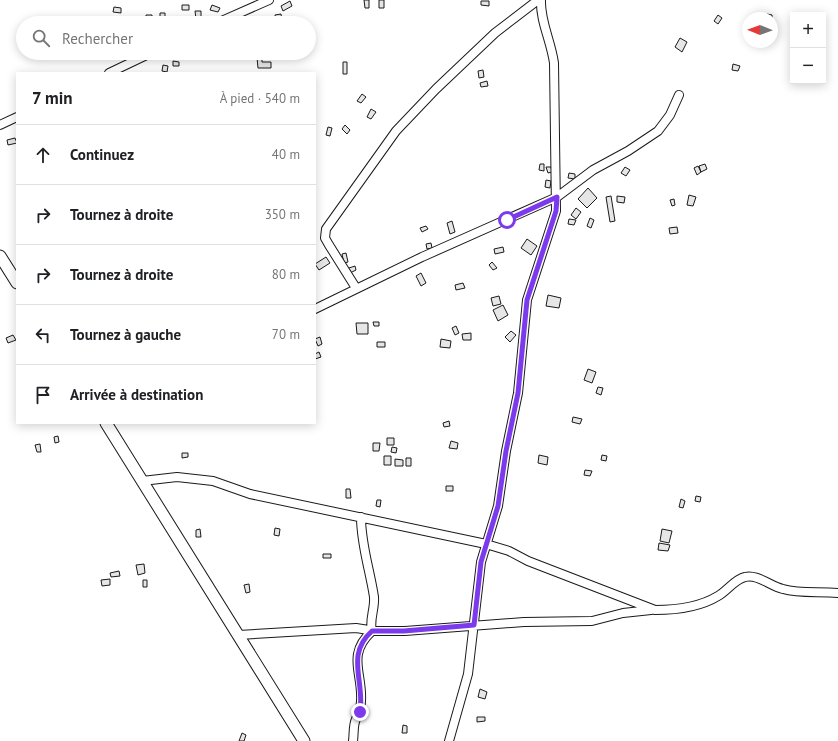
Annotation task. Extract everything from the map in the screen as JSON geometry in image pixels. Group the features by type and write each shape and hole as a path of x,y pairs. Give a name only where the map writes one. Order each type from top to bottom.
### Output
{"street":[{"path":"233,16 269,0"},
{"path":"356,288 328,245 325,238 326,229 396,131 436,89 495,33 538,0"},
{"path":"449,741 467,681 481,562 498,506 505,458 518,393 527,300 556,211 554,63 551,44 542,16 541,0"},
{"path":"111,72 136,60"},
{"path":"316,308 356,288 557,197 592,170 628,151 658,131 670,115 679,95"},
{"path":"0,125 16,117"},
{"path":"0,256 16,281"},
{"path":"107,424 304,741"},
{"path":"142,481 177,477 213,481 250,494 486,544 509,551 528,561 553,569 600,590 655,610"},
{"path":"361,517 362,536 374,599 374,612 371,623 372,631"},
{"path":"238,635 356,628 372,631 404,631 524,622 592,621 623,613 677,608 710,600 726,591 737,581 748,576 758,578 788,590 838,593"},
{"path":"353,741 355,720 360,712 361,702 357,653 363,640 372,631"}],"building":[{"path":"364,0 369,0 369,8 365,8"},
{"path":"379,0 384,0 384,8 379,8"},
{"path":"290,1 292,6 283,11 281,6"},
{"path":"481,1 489,1 489,6 481,5"},
{"path":"182,5 189,5 189,10 182,10"},
{"path":"212,5 220,8 218,12 210,10"},
{"path":"114,7 121,8 121,13 113,12"},
{"path":"195,11 201,11 201,16 196,16"},
{"path":"160,13 165,13 165,16 160,16"},
{"path":"718,15 722,18 718,24 714,21"},
{"path":"680,38 687,42 682,52 675,47"},
{"path":"257,60 262,60 262,62 271,62 271,68 258,68"},
{"path":"173,61 179,62 179,66 173,66"},
{"path":"343,62 347,62 347,74 343,74"},
{"path":"733,64 740,66 738,71 732,70"},
{"path":"163,65 168,66 167,72 162,71"},
{"path":"483,70 484,77 479,78 478,71"},
{"path":"487,81 488,86 481,87 480,83"},
{"path":"362,94 366,97 361,103 357,101"},
{"path":"371,109 376,112 371,119 367,117"},
{"path":"345,125 350,130 347,134 342,129"},
{"path":"328,127 332,128 330,136 326,135"},
{"path":"15,138 16,143 8,145 7,140"},
{"path":"540,164 544,164 544,171 539,170"},
{"path":"705,164 707,169 701,172 699,166"},
{"path":"698,166 701,172 697,175 694,168"},
{"path":"546,167 551,167 552,172 548,173"},
{"path":"625,167 630,170 626,176 621,173"},
{"path":"569,173 575,174 575,179 568,178"},
{"path":"546,180 551,181 550,188 545,187"},
{"path":"588,188 597,198 587,208 578,199"},
{"path":"689,195 696,197 693,206 687,205"},
{"path":"611,196 615,221 610,222 606,197"},
{"path":"617,196 625,197 624,203 617,202"},
{"path":"674,199 675,205 672,206 670,200"},
{"path":"576,208 581,212 576,219 571,215"},
{"path":"590,218 594,220 591,228 587,226"},
{"path":"569,219 576,220 574,225 568,224"},
{"path":"452,221 455,232 450,234 447,223"},
{"path":"426,226 428,229 422,232 420,228"},
{"path":"677,227 678,233 670,234 669,228"},
{"path":"527,239 537,246 531,255 521,248"},
{"path":"431,243 432,248 427,249 426,244"},
{"path":"503,247 504,252 495,254 494,249"},
{"path":"346,253 348,262 344,263 342,254"},
{"path":"326,257 330,263 319,270 316,263"},
{"path":"492,262 497,268 493,270 489,265"},
{"path":"355,266 356,270 348,274 346,269"},
{"path":"421,273 426,283 421,286 416,276"},
{"path":"463,283 465,288 456,290 455,285"},
{"path":"548,295 561,298 559,308 546,306"},
{"path":"499,296 501,304 493,306 491,298"},
{"path":"503,305 508,315 498,321 493,310"},
{"path":"373,322 379,322 379,326 374,326"},
{"path":"356,323 368,323 368,334 357,334"},
{"path":"456,326 459,333 455,335 452,328"},
{"path":"511,331 516,335 510,342 505,337"},
{"path":"471,333 471,340 463,340 462,334"},
{"path":"13,335 16,340 8,343 6,338"},
{"path":"320,337 322,344 318,346 316,339"},
{"path":"441,339 451,341 450,348 440,347"},
{"path":"377,342 385,342 385,347 377,347"},
{"path":"319,352 321,357 316,359 316,354"},
{"path":"588,369 596,372 592,383 584,380"},
{"path":"598,387 603,388 601,395 596,393"},
{"path":"573,417 582,419 580,424 572,422"},
{"path":"449,421 450,426 444,427 443,423"},
{"path":"58,436 59,442 55,443 54,437"},
{"path":"387,438 394,438 394,445 387,445"},
{"path":"451,441 458,443 457,449 449,448"},
{"path":"373,443 380,443 379,451 373,451"},
{"path":"40,444 41,452 37,452 35,445"},
{"path":"392,447 397,448 396,453 391,452"},
{"path":"182,453 188,453 188,457 182,458"},
{"path":"539,455 548,457 547,465 538,463"},
{"path":"602,455 607,456 606,461 601,460"},
{"path":"384,456 391,456 391,465 384,465"},
{"path":"406,458 411,458 411,466 406,466"},
{"path":"395,459 403,460 403,466 395,466"},
{"path":"585,470 592,471 590,476 584,475"},
{"path":"446,486 453,486 453,491 446,491"},
{"path":"346,489 350,489 351,498 346,498"},
{"path":"696,496 701,497 700,502 695,501"},
{"path":"681,499 685,501 683,508 679,507"},
{"path":"377,500 381,500 380,507 376,506"},
{"path":"275,528 280,529 279,536 274,535"},
{"path":"200,529 201,537 196,537 196,530"},
{"path":"662,529 672,531 669,543 660,541"},
{"path":"659,543 670,545 668,551 658,550"},
{"path":"323,554 331,554 331,558 323,558"},
{"path":"144,564 145,573 138,575 136,565"},
{"path":"119,571 120,576 111,577 110,573"},
{"path":"110,579 110,585 102,586 101,580"},
{"path":"143,580 147,580 147,587 143,587"},
{"path":"249,584 250,592 246,593 244,585"},
{"path":"480,689 487,692 485,699 478,697"},
{"path":"477,717 485,717 485,721 477,722"},
{"path":"403,725 407,726 407,733 402,733"},
{"path":"242,733 246,735 244,741 239,741"}],"route":[{"path":"360,712 361,692 356,660 357,653 363,640 372,631 404,631 474,625 481,562 498,506 502,472 518,393 527,300 556,211 557,197 507,220"}]}
